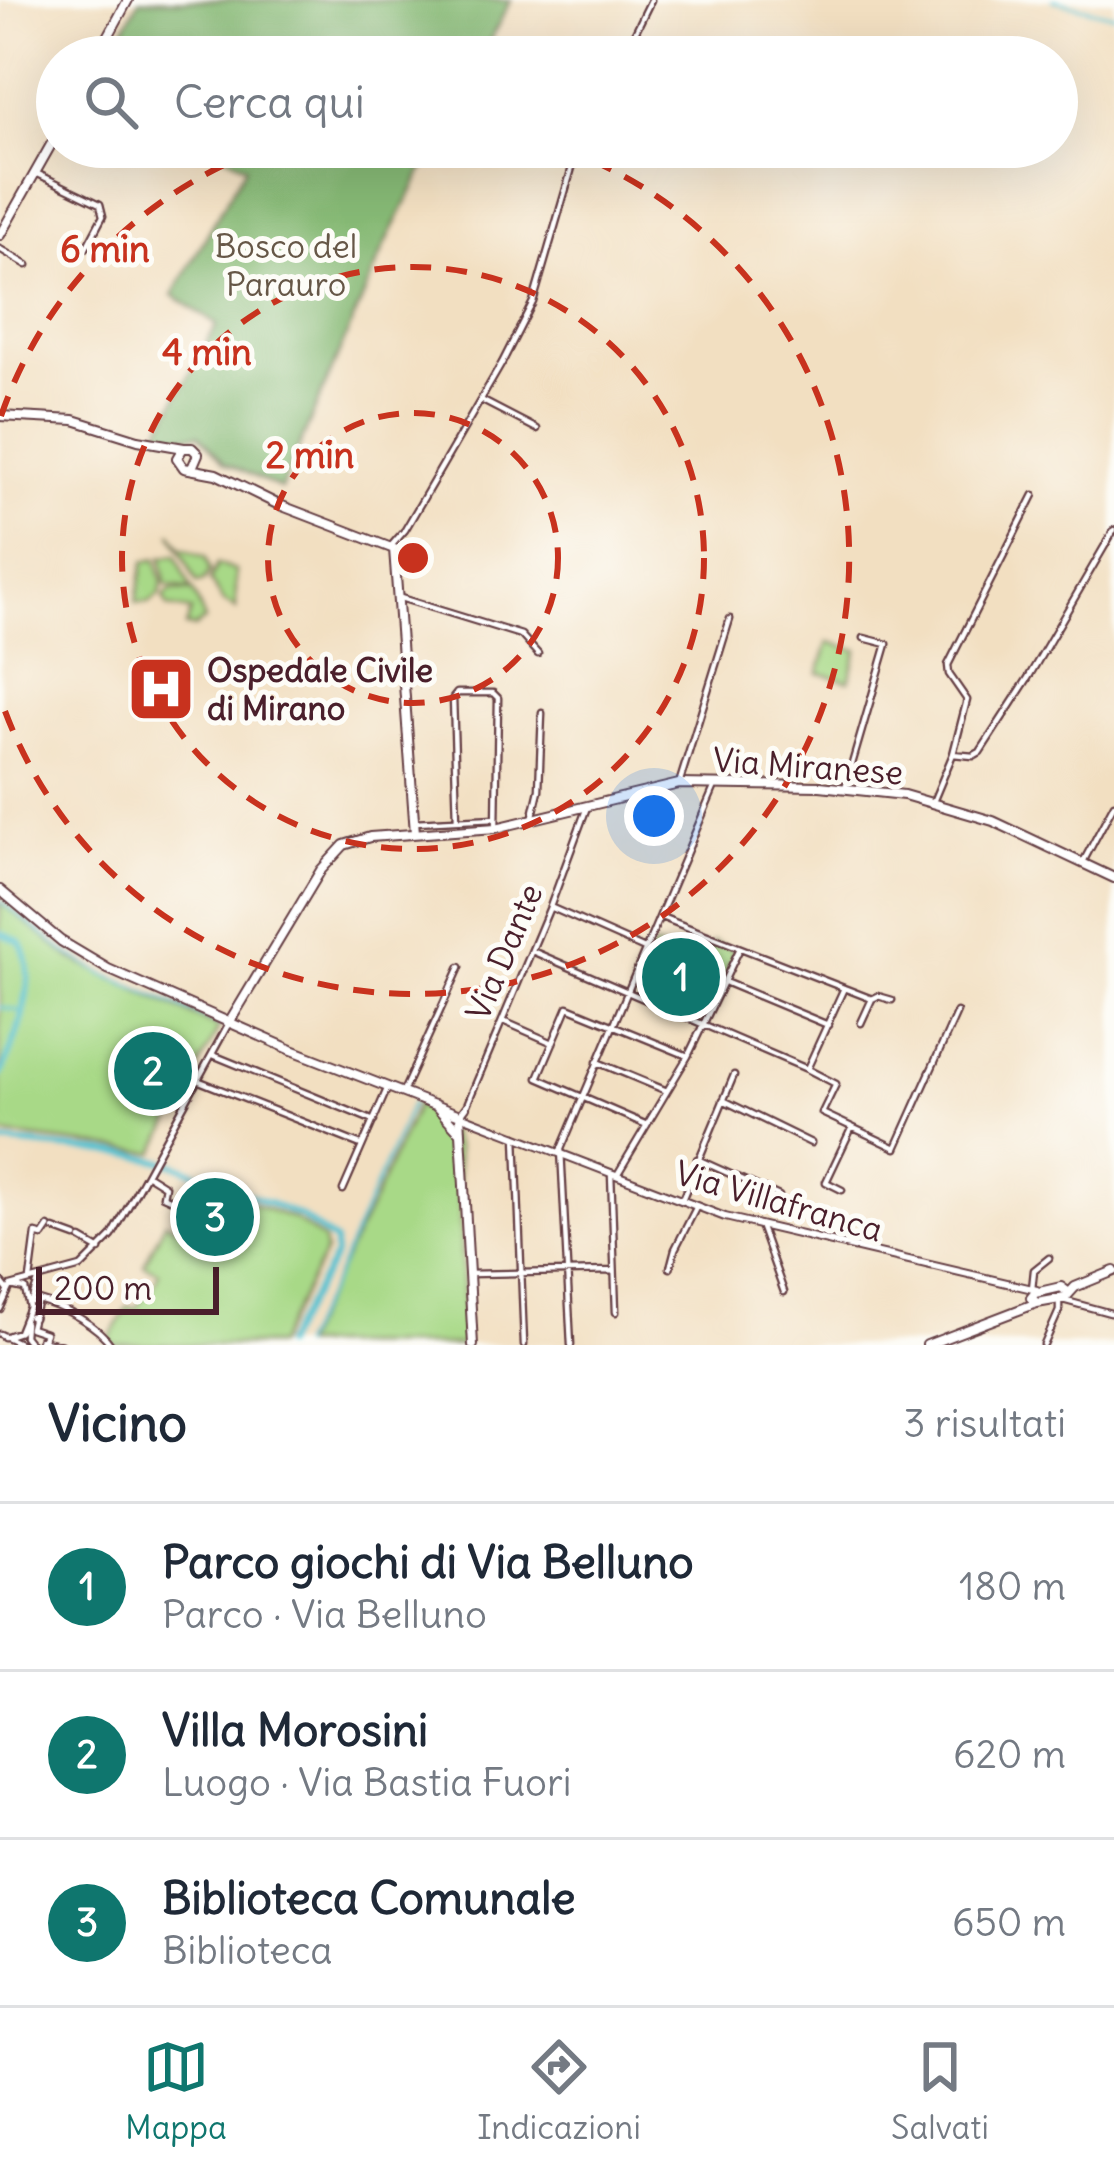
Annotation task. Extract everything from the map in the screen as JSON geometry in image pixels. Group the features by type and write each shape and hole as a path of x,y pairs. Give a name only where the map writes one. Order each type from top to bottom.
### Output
{"main road":[{"path":"109,36 128,0"},
{"path":"0,235 4,217 39,168"},
{"path":"0,416 74,420 138,440 185,448 198,454 216,474"},
{"path":"138,440 184,468 216,474 277,504 391,546 415,833"},
{"path":"177,460 185,448"},
{"path":"192,468 198,454"},
{"name":"Via Miranese","path":"229,1023 331,857 360,838 532,820 679,784 890,792 993,821 1114,878"},
{"name":"Via Villafranca","path":"0,890 84,956 229,1023 388,1087 463,1111"},
{"name":"Via Villafranca","path":"434,1104 457,1129"},
{"path":"463,1111 457,1129 463,1151"},
{"path":"463,1111 473,1345"},
{"path":"927,1345 996,1318 1033,1294 1067,1295 1114,1271"}],"street":[{"path":"633,36 651,0"},
{"path":"391,546 398,542 481,400 533,302 572,168"},
{"path":"36,173 100,204 103,216 86,248"},
{"path":"0,249 27,265"},
{"path":"481,400 537,429"},
{"path":"933,802 968,700 951,678 948,664 1034,495"},
{"path":"953,754 978,753 1028,679 1114,530"},
{"path":"396,597 521,635 538,654"},
{"path":"679,784 730,620"},
{"path":"845,788 887,644 864,638"},
{"path":"457,820 454,695 493,692 498,698 496,823"},
{"path":"532,820 539,790 542,713"},
{"path":"571,1345 560,1153 714,782"},
{"path":"1082,864 1114,804"},
{"name":"Via Dante","path":"463,1111 550,907 586,807"},
{"name":"Via Miranese","path":"414,822 496,823"},
{"path":"550,907 646,950"},
{"path":"661,917 872,999"},
{"path":"616,1312 614,1174 688,1056 740,948"},
{"path":"532,951 836,1084 822,1113 896,1148 957,1012"},
{"path":"403,1092 460,967"},
{"path":"725,982 828,1024"},
{"path":"807,1069 844,988"},
{"path":"861,1023 872,999 892,1000"},
{"path":"647,1125 538,1078 568,1007 688,1056"},
{"path":"502,1021 553,1043"},
{"path":"0,1309 9,1288 81,1267 123,1222 229,1023"},
{"path":"211,1054 374,1120"},
{"path":"597,1062 667,1091"},
{"path":"682,1200 734,1075"},
{"path":"197,1080 361,1145"},
{"path":"343,1190 388,1087"},
{"path":"723,1100 811,1144"},
{"name":"Via Villafranca","path":"463,1111 697,1206 1033,1294"},
{"path":"842,1190 826,1182 852,1127"},
{"path":"516,1136 524,1345"},
{"path":"697,1159 779,1196"},
{"path":"148,1176 165,1186 163,1196 172,1200"},
{"path":"670,1268 697,1206"},
{"path":"760,1225 784,1292"},
{"path":"61,1345 41,1340 45,1333 30,1328 36,1234 52,1228 100,1250"},
{"path":"1033,1294 1034,1270 1049,1258"},
{"path":"469,1274 614,1271"},
{"path":"28,1307 43,1276"},
{"path":"0,1280 29,1295"},
{"path":"1044,1345 1067,1295 1114,1314"},
{"path":"2,1335 17,1334 38,1302 82,1321 111,1345"},
{"path":"27,1345 24,1336 29,1318"},
{"path":"2,1335 27,1345"}],"green space":[{"path":"139,0 511,0 492,36 120,36"},
{"name":"Bosco del Parauro","path":"245,168 424,168 388,239 281,489 225,463 199,434 158,432 217,325 173,295"},
{"path":"171,532 181,548 205,557 210,571 204,581 197,583"},
{"path":"176,555 191,588 166,585 161,558"},
{"path":"156,559 160,594 150,603 136,603 144,562"},
{"path":"217,564 236,571 236,609 224,602 210,581"},
{"path":"170,590 193,591 205,620 195,628 186,627 191,611 168,607 164,597"},
{"path":"829,642 858,650 849,681 819,673"},
{"path":"0,901 71,959 219,1028 155,1153 0,1134"},
{"path":"713,942 735,951 704,1016 634,988 654,946 702,965"},
{"path":"417,1104 446,1124 457,1148 465,1345 301,1345 368,1212"},
{"path":"232,1196 294,1219 323,1240 325,1252 276,1345 117,1345 108,1341 128,1306 136,1309 145,1292 150,1293 159,1272 144,1265 165,1222 201,1237 206,1226 218,1230"}],"waterway":[{"path":"903,0 918,4 926,0"},
{"path":"1053,0 1114,15"},
{"path":"0,900 68,954 101,973 221,1024"},
{"path":"0,933 20,942 28,972 19,1028 0,1076"},
{"path":"0,1007 21,1011"},
{"path":"299,1345 335,1278 412,1103"},
{"path":"0,1142 135,1155 177,1165 300,1216 335,1242 335,1256 283,1345"}],"place":[{"name":"Ospedale Civile di Mirano","path":"161,689"},
{"name":"Parco giochi di Via Belluno","path":"681,977"},
{"name":"Villa Morosini","path":"153,1071"},
{"name":"Biblioteca Comunale","path":"215,1217"}]}
